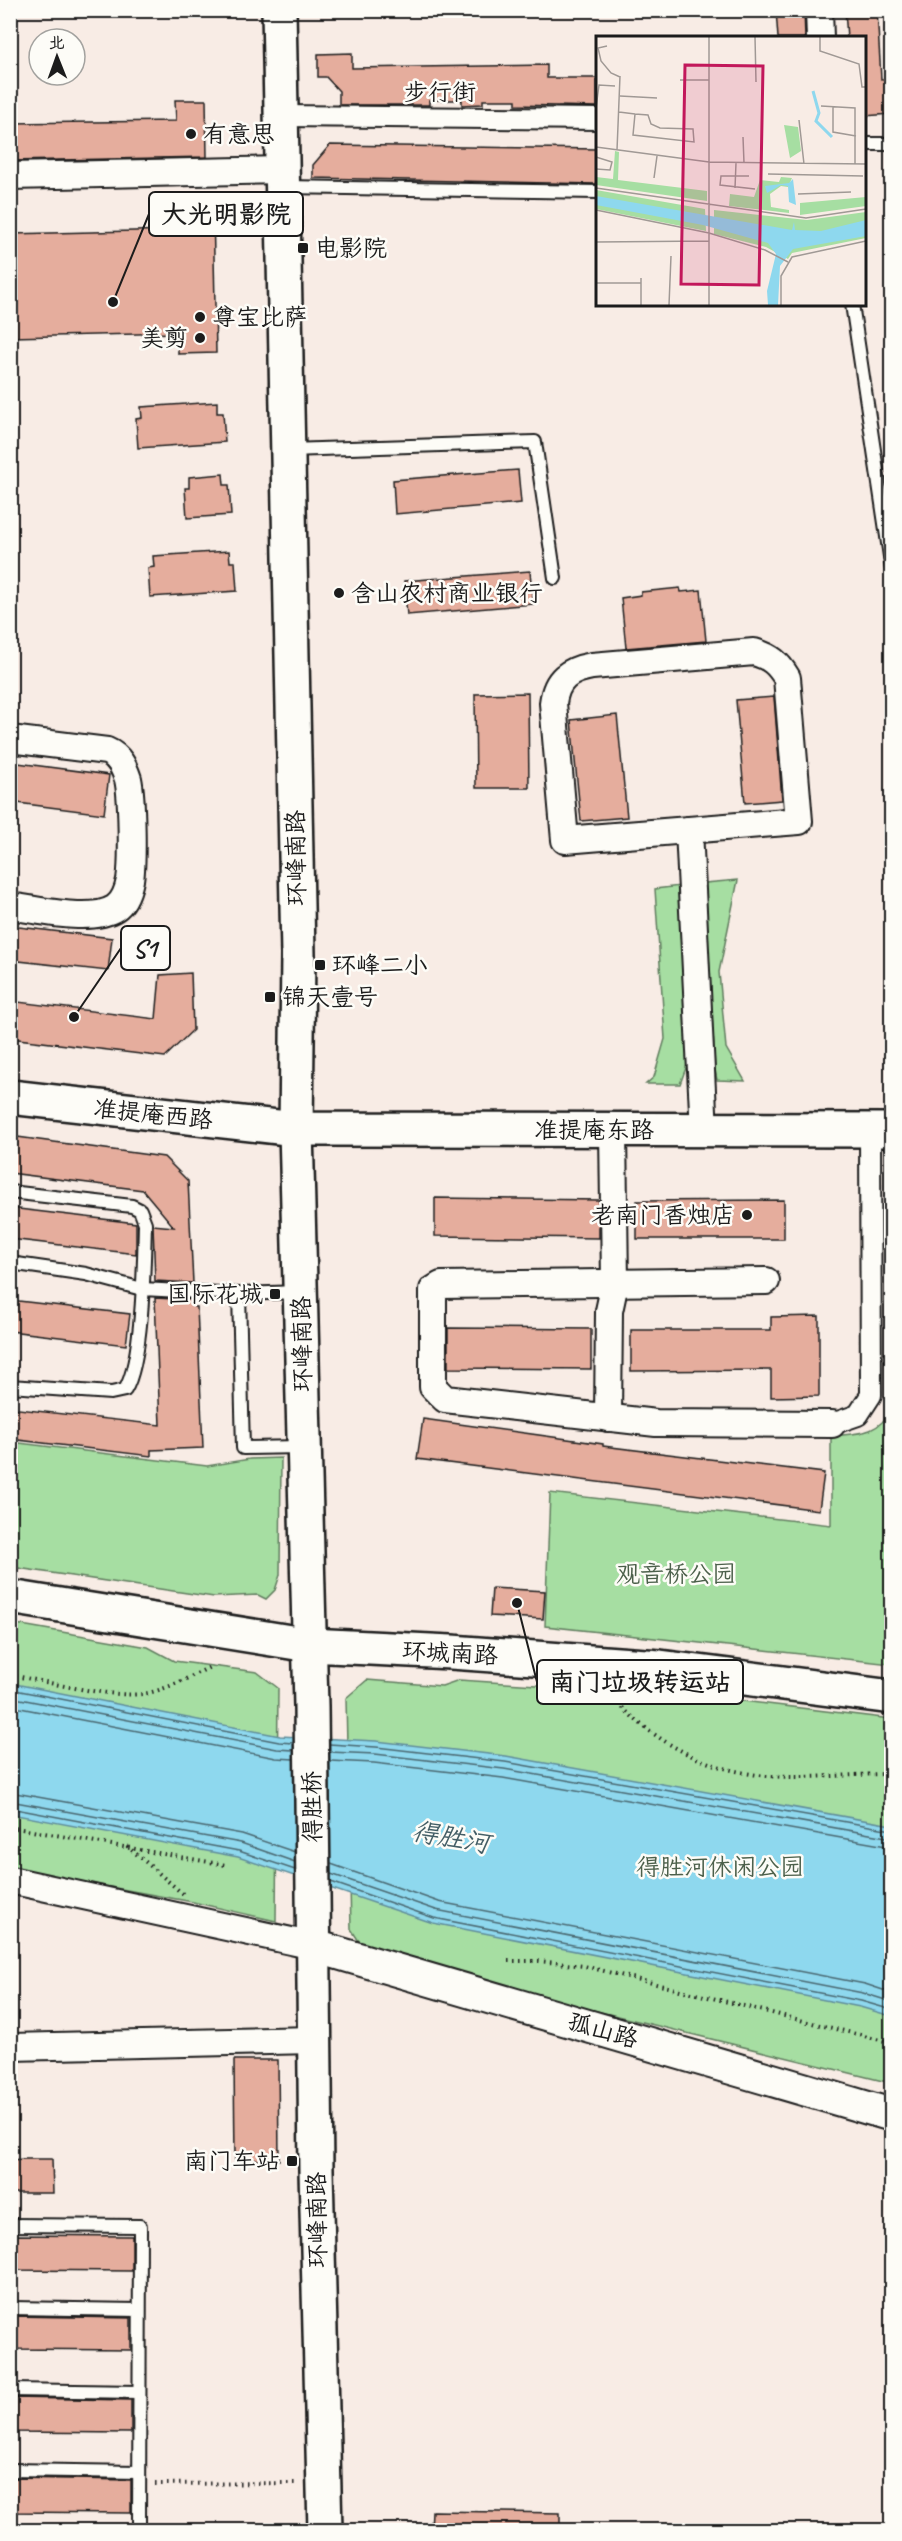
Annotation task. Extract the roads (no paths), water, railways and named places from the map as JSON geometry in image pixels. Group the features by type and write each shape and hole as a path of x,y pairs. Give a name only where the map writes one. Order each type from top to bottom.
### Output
{"main road":[{"name":"环峰南路","path":"279,10 298,955 296,1129 311,1706"},
{"name":"准提庵西路","path":"10,1097 296,1129"},
{"name":"准提庵东路","path":"296,1129 881,1130"},
{"name":"环城南路","path":"10,1597 309,1645 451,1652 660,1667 891,1697"},
{"name":"得胜桥","path":"311,1706 314,1909"},
{"name":"环峰南路","path":"314,1909 314,2040 325,2530"}],"street":[{"path":"819,10 820,36"},
{"name":"步行街","path":"281,116 596,119"},
{"path":"10,176 282,178"},
{"path":"754,652 769,656 779,664 787,678 799,821 689,830 565,840 552,703 554,690 563,677 577,669 592,666 754,652"},
{"path":"10,739 107,751 114,754 120,761 129,782 131,862 126,895 116,908 87,914 10,906"},
{"path":"689,830 704,1131"},
{"path":"608,1418 609,1311 615,1282 613,1130"},
{"path":"766,1281 441,1285 433,1290 433,1387 445,1399 656,1423 832,1424 858,1415 871,1395 881,1130"},
{"path":"10,1880 314,1946"},
{"name":"孤山路","path":"314,1946 891,2115"},
{"path":"10,2047 314,2040"}],"lane":[{"path":"866,144 891,144"},
{"path":"282,178 596,192"},
{"path":"852,306 891,570"},
{"path":"288,450 535,442 555,578"},
{"path":"10,1192 132,1206 140,1210 145,1223 142,1289 134,1361 131,1381 125,1390 111,1393 10,1386"},
{"path":"10,1263 86,1274 142,1289 239,1294 300,1292"},
{"path":"239,1294 243,1448 304,1447"},
{"path":"10,2225 140,2226 139,2530"},
{"path":"10,2308 140,2310"},
{"path":"10,2390 139,2392"},
{"path":"10,2470 139,2478"}],"water":[{"name":"得胜河","path":"10,1683 280,1736 376,1741 506,1756 891,1825 891,2016 860,2007 433,1923 238,1857 11,1814"}],"place":[{"name":"有意思","path":"191,134"},
{"name":"电影院","path":"303,248"},
{"name":"大光明影院","path":"113,302"},
{"name":"尊宝比萨","path":"200,317"},
{"name":"美剪","path":"200,338"},
{"name":"含山农村商业银行","path":"339,593"},
{"name":"环峰二小","path":"320,965"},
{"name":"锦天壹号","path":"270,997"},
{"name":"S1","path":"74,1017"},
{"name":"老南门香烛店","path":"747,1215"},
{"name":"国际花城","path":"275,1294"},
{"name":"南门垃圾转运站","path":"517,1603"},
{"name":"南门车站","path":"292,2161"}],"park label":[{"name":"观音桥公园","path":"676,1574"},
{"name":"得胜河休闲公园","path":"720,1867"}]}
